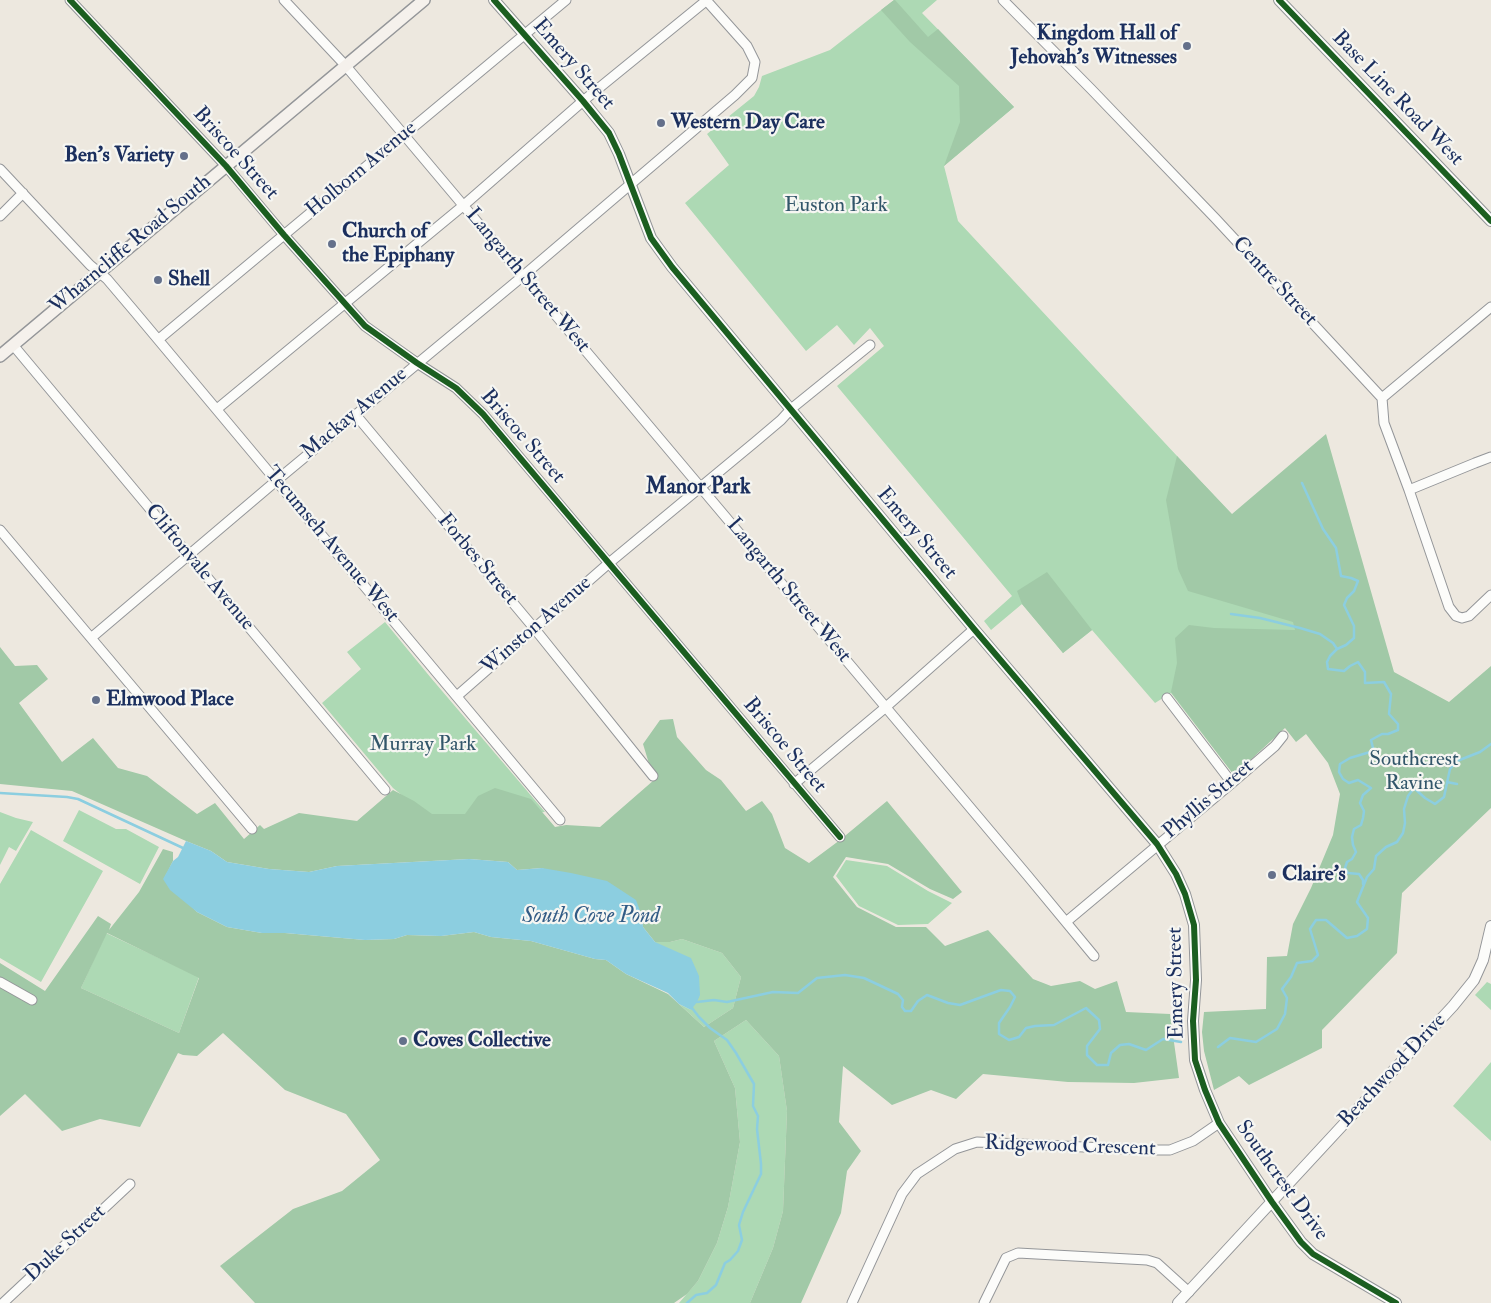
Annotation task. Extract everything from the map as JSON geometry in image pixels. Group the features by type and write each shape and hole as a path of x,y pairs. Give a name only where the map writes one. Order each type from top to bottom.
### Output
{"main road":[{"name":"Wharncliffe Road South","path":"0,356 424,0"}],"street":[{"name":"Briscoe Street","path":"70,0 226,166 284,235 366,326 417,363 456,388 483,414 840,837"},
{"name":"Langarth Street West","path":"284,0 345,65 464,205 1094,956"},
{"name":"Emery Street","path":"494,0 583,101 609,134 619,154 651,238 662,254 974,629 1157,844 1176,874 1185,894 1194,924 1196,980 1193,1021 1195,1060 1219,1123"},
{"name":"Holborn Avenue","path":"158,339 566,0"},
{"path":"216,409 464,205 583,101 706,0"},
{"name":"Mackay Avenue","path":"91,638 276,480 523,276 735,95 752,78 756,62 747,46 706,0"},
{"name":"Centre Street","path":"1003,0 1092,89 1382,398"},
{"name":"Base Line Road West","path":"1278,0 1491,221"},
{"name":"Tecumseh Avenue West","path":"0,169 90,265 107,279 560,820"},
{"path":"0,216 23,193"},
{"path":"1491,306 1382,398 1384,423 1449,607 1456,616 1462,618 1469,616 1491,595"},
{"name":"Cliftonvale Avenue","path":"13,345 385,790"},
{"name":"Winston Avenue","path":"457,696 609,563 762,437 791,409 870,345"},
{"name":"Forbes Street","path":"356,414 654,776"},
{"path":"1409,490 1474,463 1491,458"},
{"path":"0,530 252,829"},
{"path":"794,784 886,707 974,629"},
{"path":"1166,698 1232,782"},
{"name":"Phyllis Street","path":"1066,922 1232,782 1283,736"},
{"name":"Beachwood Drive","path":"1178,1303 1453,1006 1474,980 1483,960 1491,926"},
{"path":"0,982 32,1000"},
{"name":"Southcrest Drive","path":"1219,1123 1301,1242 1313,1254 1396,1303"},
{"name":"Ridgewood Crescent","path":"852,1303 902,1194 917,1174 954,1149 977,1142 1170,1150 1193,1142 1219,1123"},
{"name":"Duke Street","path":"3,1303 130,1184"},
{"path":"984,1303 1006,1258 1018,1253 1147,1260 1158,1263 1189,1292"}],"green space":[{"name":"Euston Park","path":"894,0 937,0 922,13 1014,107 944,166 958,221 1232,515 1351,671 1285,727 1234,775 1171,693 1155,703 1092,630 1063,653 1022,604 991,630 984,621 1012,596 837,386 884,346 870,328 854,345 837,325 806,351 685,203 729,165 707,134 754,96 762,76 830,50"},
{"path":"894,0 928,37 938,29 1014,107 944,166 960,122 959,86 910,42 881,10"},
{"name":"Southcrest Ravine","path":"1326,434 1394,672 1449,702 1491,666 1491,808 1402,893 1397,953 1322,1030 1322,1048 1249,1085 1239,1076 1214,1090 1204,1051 1202,1032 1204,1012 1266,1009 1267,957 1287,956 1293,924 1311,888 1333,835 1340,794 1328,763 1306,734 1296,742 1285,728 1234,775 1171,692 1177,663 1175,638 1189,625 1214,628 1295,630 1293,622 1188,591 1178,569 1166,500 1177,456 1232,514"},
{"path":"1047,572 1092,630 1063,653 1022,604 1017,591"},
{"name":"Murray Park","path":"385,622 545,812 437,819 419,809 393,788 322,703 361,669 347,652"},
{"path":"0,647 15,666 37,665 48,679 19,703 62,762 93,738 118,768 147,776 197,814 215,803 244,839 260,825 264,829 299,813 357,821 393,790 414,801 432,814 465,814 478,796 495,788 531,799 555,827 566,825 600,827 654,780 643,744 660,720 673,719 677,737 706,770 721,780 746,811 762,801 772,814 785,848 809,863 887,801 962,892 953,899 930,889 888,864 846,857 833,877 857,907 896,927 926,927 945,946 988,930 1033,979 1051,986 1080,981 1095,989 1117,981 1126,1012 1170,1014 1179,1078 1134,1083 1068,1082 983,1074 956,1099 931,1090 892,1105 843,1066 839,1122 861,1151 847,1171 841,1213 801,1303 750,1303 773,1248 783,1211 787,1111 779,1056 746,1020 714,1041 735,1088 740,1142 728,1207 717,1243 698,1281 687,1294 674,1303 255,1303 220,1266 293,1209 342,1191 380,1160 346,1114 285,1090 223,1033 197,1056 178,1053 140,1127 100,1119 62,1131 25,1094 0,1116 0,963 45,991 98,916 111,924 109,930 139,892 163,849 173,852 173,861 164,879 197,912 227,927 262,933 285,933 365,940 394,939 407,935 441,936 474,932 491,937 531,941 595,959 606,960 626,974 668,994 704,1027 733,1008 741,977 722,953 682,939 670,942 655,942 643,927 642,916 542,868 517,870 508,862 469,859 337,866 309,872 269,869 227,862 211,851 72,791 0,784","holes":["107,933 199,978 179,1033 81,988"]},
{"path":"79,810 116,829 126,829 159,847 140,884 63,841"},
{"path":"0,812 33,822 16,851 9,847 0,865"},
{"path":"31,830 103,871 41,982 0,958 0,884"},
{"path":"846,860 887,866 952,903 928,924 898,925 859,906 836,876"},
{"path":"106,933 199,977 179,1033 81,988"},
{"path":"682,939 722,953 741,977 733,1008 704,1027 679,1004 691,1010 655,942 670,942"},
{"path":"1487,982 1491,984 1491,1010 1475,995"},
{"path":"746,1020 779,1056 787,1111 783,1211 773,1248 750,1303 679,1303 698,1281 717,1243 728,1207 740,1142 735,1088 714,1041"},
{"path":"1491,1062 1491,1141 1453,1106"}],"water":[{"name":"South Cove Pond","path":"186,841 211,851 227,862 269,869 309,872 337,866 469,859 508,862 517,870 542,868 607,881 636,900 642,916 643,927 655,942 691,958 699,976 700,995 691,1010 679,1004 668,993 626,974 606,960 595,959 531,941 491,937 474,932 441,936 407,935 394,939 365,940 285,933 262,933 227,927 197,912 170,890 163,879"}],"waterway":[{"path":"1302,483 1323,529 1336,548 1341,576 1358,581 1354,591 1347,598 1344,605 1354,626 1354,638 1330,656 1327,662 1328,669 1344,671 1358,662 1365,672 1365,683 1384,682 1391,694 1389,714 1398,724 1398,730 1382,734 1371,740 1373,748 1370,752 1350,758 1340,764 1339,772 1343,779 1349,783 1358,780 1371,788 1363,795 1360,803 1364,811 1363,818 1361,825 1354,829 1352,837 1356,852 1352,859 1347,862 1345,868 1348,873 1359,874 1363,884"},
{"path":"1231,614 1260,618 1320,634 1333,643 1337,649"},
{"path":"1218,1047 1230,1038 1256,1042 1277,1029 1285,1014 1287,998 1282,989 1291,977 1297,963 1312,961 1318,955 1310,929 1316,920 1326,920 1347,938 1357,936 1367,929 1368,918 1357,902 1367,877 1374,869 1376,856 1386,847 1397,842 1403,833 1405,823 1404,809 1408,796 1414,788 1435,804 1444,797 1450,769 1457,761 1480,752 1491,744"},
{"path":"1447,782 1457,784"},
{"path":"0,793 78,799 183,848"},
{"path":"697,1002 714,1000 727,1002 773,992 798,993 817,978 845,975 864,978 898,994 903,1000 902,1007 905,1011 911,1011 918,1001 927,995 948,1003 960,1005 1001,990 1010,991 1015,997 999,1023 999,1034 1009,1040 1019,1037 1026,1028 1054,1025 1086,1008 1099,1020 1100,1029 1087,1046 1087,1055 1097,1065 1108,1065 1111,1053 1120,1045 1129,1044 1146,1050 1163,1039 1181,1042"},
{"path":"687,1303 696,1295 707,1293 716,1285 725,1263 738,1251 742,1240 739,1225 761,1174 757,1129 758,1116 753,1106 754,1084 727,1040 710,1028 692,1008"}],"cycle path":[{"path":"70,0 226,166 365,326 456,388 483,414 840,837"},
{"path":"494,0 609,133 651,238 672,267 974,629 1157,844 1176,874 1185,894 1194,925 1196,980 1193,1021 1195,1060 1219,1123 1301,1242 1313,1254 1396,1303"},
{"path":"1279,0 1491,221"}],"place":[{"name":"Kingdom Hall of Jehovah's Witnesses","path":"1187,46"},
{"name":"Western Day Care","path":"661,123"},
{"name":"Ben's Variety","path":"184,156"},
{"name":"Church of the Epiphany","path":"332,244"},
{"name":"Shell","path":"158,280"},
{"name":"Elmwood Place","path":"96,700"},
{"name":"Claire's","path":"1272,875"},
{"name":"Coves Collective","path":"403,1041"}],"district":[{"name":"Manor Park","path":"698,488"}]}
